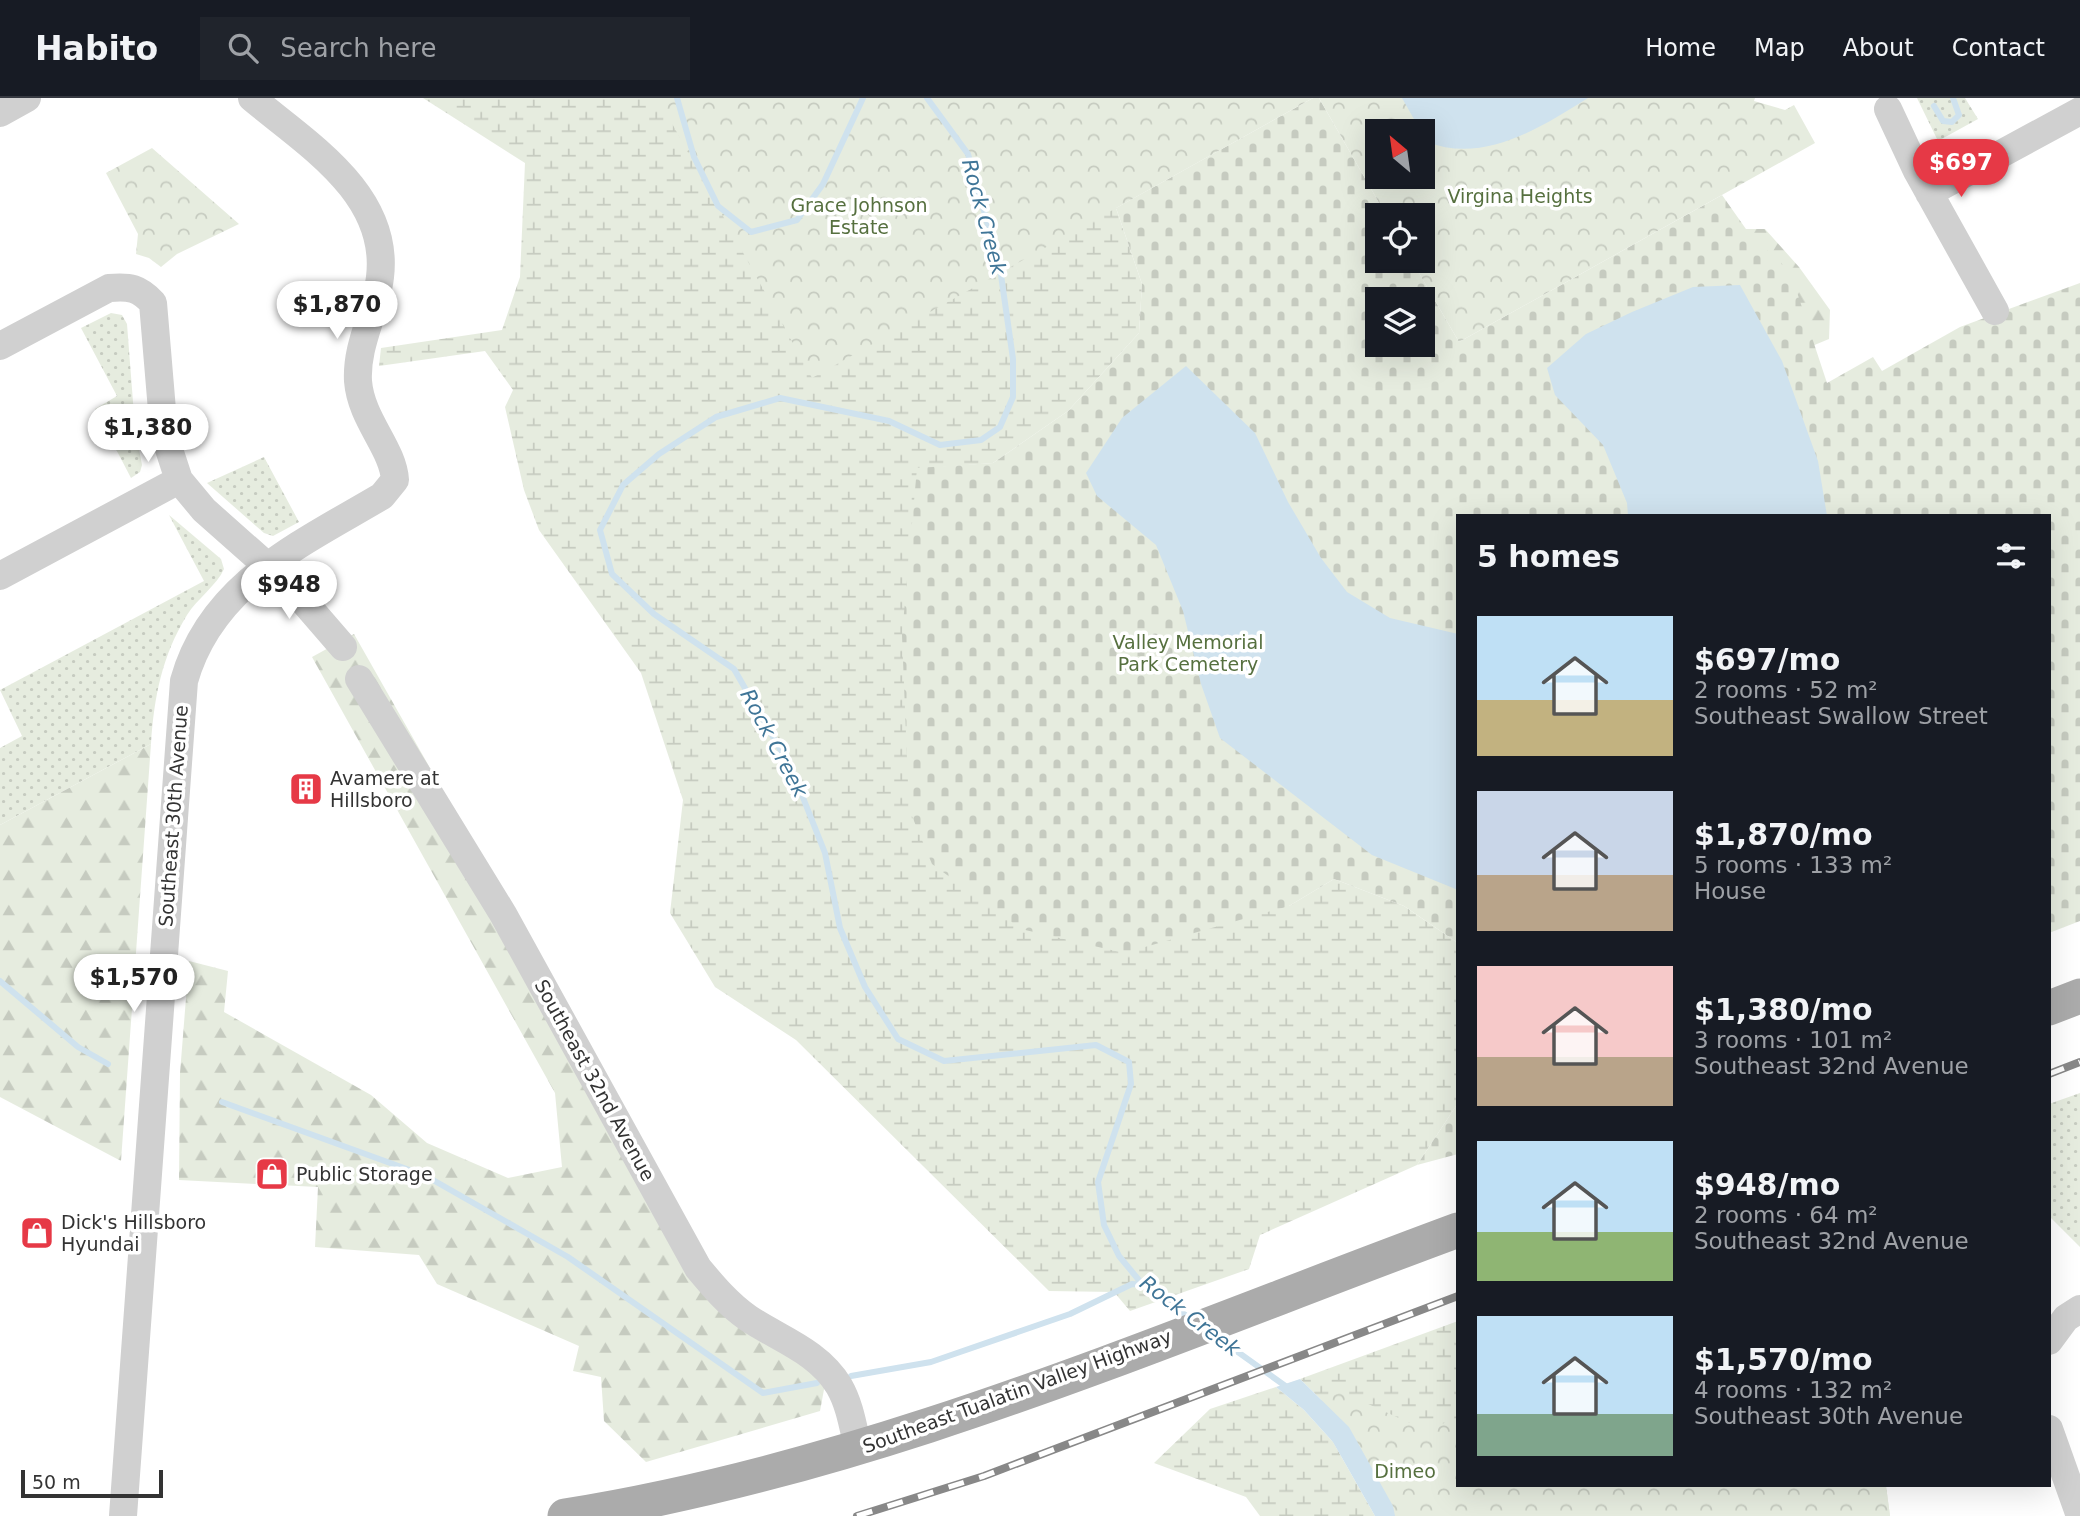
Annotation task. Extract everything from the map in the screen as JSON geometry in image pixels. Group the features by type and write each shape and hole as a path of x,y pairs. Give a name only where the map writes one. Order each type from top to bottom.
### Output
{"main road":[{"path":"2051,1007 2080,996"},
{"name":"Southeast Tualatin Valley Highway","path":"565,1516 709,1489 858,1448 970,1411 1456,1231"}],"street":[{"path":"0,113 27,98"},
{"name":"Southeast 30th Avenue","path":"123,1516 180,706 189,665 201,636 225,604 267,564 382,496 395,480 389,460 366,417 358,382 363,338 380,276 380,255 369,212 348,180 252,98"},
{"path":"1888,109 1929,193 1995,311"},
{"path":"1929,193 2080,111"},
{"path":"0,346 109,288 128,286 141,290 153,303 164,434 179,480 204,510 292,588 343,647"},
{"path":"0,576 179,480"},
{"name":"Southeast 32nd Avenue","path":"359,679 503,914 698,1268 720,1294 747,1318 810,1354 837,1383 847,1403 858,1448"},
{"path":"2051,1338 2066,1318 2080,1308"},
{"path":"2051,1435 2080,1516"}],"green space":[{"path":"423,98 1043,98 1064,146 1116,208 1142,284 1139,333 1068,411 993,463 917,469 1289,906 1334,879 1404,906 1456,942 1456,1106 1417,1165 1260,1235 1249,1269 1130,1311 1114,1292 1049,1291 796,1040 715,987 670,913 683,800 641,673 539,530 524,490 505,407 513,390 485,351 379,366 381,348 502,330 520,277 525,163"},
{"name":"Grace Johnson Estate","path":"658,98 1313,98 812,378"},
{"name":"Valley Memorial Park Cemetery","path":"1313,98 1319,98 1365,178 1365,189 1371,189 1379,203 1365,203 1365,273 1419,273 1427,287 1365,287 1365,357 1435,357 1435,301 1459,342 1722,195 1753,239 1776,257 1791,274 1827,383 1873,357 1882,371 1960,327 2080,283 2080,921 2051,932 2051,514 1456,514 1456,942 1404,906 1334,879 1289,906 1124,953 1021,929 932,864 909,809 902,635 917,468 993,463 1068,411 1139,333 1142,284 1116,208"},
{"name":"Virgina Heights","path":"1319,98 1755,98 1754,101 1785,110 1794,105 1815,143 1459,342 1435,301 1435,287 1427,287 1419,273 1435,273 1435,203 1379,203 1371,189 1435,189 1435,119 1365,119 1365,178"},
{"path":"1917,98 1965,98 1978,119 1938,141"},
{"path":"152,148 239,224 177,254 161,267 149,258 136,254 138,234 106,173"},
{"path":"1741,229 1765,229 1799,267 1830,310 1829,339 1800,351"},
{"path":"111,313 122,315 127,324 135,428 142,465 140,472 131,478 95,409 117,396 81,328"},
{"path":"264,457 299,522 273,536 264,533 207,483"},
{"path":"169,515 221,559 224,569 187,615 171,646 157,693 151,744 0,825 0,748 22,736 0,690 204,581"},
{"path":"354,634 733,1302 828,1368 820,1411 646,1462 604,1421 601,1377 573,1371 579,1346 437,1284 419,1255 315,1247 318,1187 179,1180 180,1073 189,961 228,971 224,1012 371,1095 427,1143 508,1178 562,1167 555,1093 312,657"},
{"path":"151,744 121,1161 0,1097 0,825"},
{"path":"2080,1093 2080,1247 2051,1218 2051,1103"},
{"path":"1456,1106 1456,1155 1417,1165"},
{"name":"Dimeo","path":"1456,1322 1456,1487 1886,1487 1890,1516 1395,1516 1349,1427 1300,1379"},
{"path":"1276,1387 1304,1410 1333,1442 1375,1516 1260,1516 1246,1497 1154,1463 1210,1409"},
{"name":"Dimeo","path":"1342,1392 1425,1430 1456,1419 1456,1487 1886,1487 1890,1516 1380,1516 1309,1405"}],"water":[{"path":"1402,98 1588,98 1531,131 1490,146 1469,149 1435,144 1435,119 1414,119"},
{"path":"1740,285 1782,361 1818,461 1827,514 1628,514 1627,503 1603,445 1555,395 1547,368 1586,334 1693,287"},
{"path":"1186,366 1255,433 1288,502 1321,558 1347,592 1390,618 1456,634 1456,889 1372,855 1220,738 1201,684 1183,611 1156,545 1097,496 1086,473 1122,418"},
{"path":"1300,1379 1349,1427 1393,1506 1395,1516 1375,1516 1333,1442 1304,1410 1276,1387"}],"waterway":[{"name":"Rock Creek","path":"677,98 694,157 718,206 751,232 797,220 823,184 863,98"},
{"name":"Rock Creek","path":"927,98 968,154 1000,268 1013,359 1013,397 1000,427 981,440 940,445 889,421 780,398 716,417 659,454 623,485 600,530 612,574 654,614 734,669 792,770 825,853 840,928 865,987 898,1039 944,1061 1096,1045 1129,1062 1131,1084 1098,1182 1104,1225 1119,1256 1143,1285 1191,1319"},
{"path":"1934,106 1943,121 1952,122 1959,115 1953,98"},
{"path":"0,981 78,1047 108,1064"},
{"path":"222,1102 426,1176 568,1257 763,1393 817,1383"},
{"path":"851,1376 931,1362 1070,1314 1132,1284 1143,1285"},
{"name":"Rock Creek","path":"1214,1335 1291,1390"}],"railway":[{"path":"2051,1073 2080,1062"},
{"path":"857,1516 984,1476 1456,1297"}],"place":[{"name":"Avamere at Hillsboro","path":"306,789"},
{"name":"Public Storage","path":"272,1174"},
{"name":"Dick's Hillsboro Hyundai","path":"37,1233"}]}
